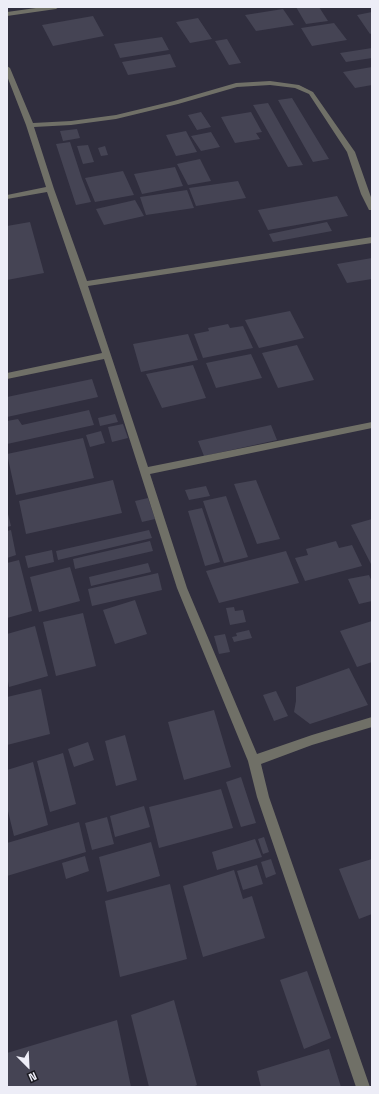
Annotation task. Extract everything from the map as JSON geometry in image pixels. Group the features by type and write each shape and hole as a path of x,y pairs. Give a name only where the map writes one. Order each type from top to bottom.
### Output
{"street":[{"path":"7,14 56,7"},
{"path":"7,68 30,125 50,189 108,355 182,588 254,761 266,805 363,1087"},
{"path":"30,125 71,123 116,117 176,103 236,85 270,83 296,86 311,93 351,152 365,194 372,208"},
{"path":"7,197 50,189"},
{"path":"83,284 372,240"},
{"path":"7,376 108,355"},
{"path":"145,471 372,425"},
{"path":"254,761 312,740 372,722"}],"building":[{"path":"296,7 319,7 328,21 306,24"},
{"path":"283,9 294,25 256,31 245,15"},
{"path":"372,12 372,33 370,34 357,15"},
{"path":"93,16 104,36 53,46 42,25"},
{"path":"198,18 212,39 190,43 176,22"},
{"path":"334,23 347,40 312,46 301,28"},
{"path":"162,37 169,50 120,58 114,44"},
{"path":"227,39 241,63 229,65 215,41"},
{"path":"372,48 372,58 346,62 340,53"},
{"path":"170,54 176,67 128,75 122,62"},
{"path":"372,67 372,85 355,88 343,72"},
{"path":"292,98 329,159 313,162 278,100"},
{"path":"268,103 303,165 288,167 253,105"},
{"path":"201,112 211,127 197,130 188,115"},
{"path":"251,112 262,132 256,133 260,139 235,143 221,117"},
{"path":"77,129 80,138 63,141 60,131"},
{"path":"186,131 197,152 176,156 166,135"},
{"path":"211,132 220,147 201,151 191,136"},
{"path":"70,142 91,202 76,205 56,144"},
{"path":"88,145 94,162 83,164 77,146"},
{"path":"105,146 108,155 101,156 98,148"},
{"path":"200,159 211,181 188,185 177,164"},
{"path":"175,167 183,186 142,194 134,174"},
{"path":"123,171 134,195 95,202 85,178"},
{"path":"238,181 246,198 196,206 189,188"},
{"path":"187,190 194,208 146,215 140,197"},
{"path":"337,196 348,216 268,230 258,210"},
{"path":"135,200 144,216 104,225 96,209"},
{"path":"30,222 44,273 7,280 7,226"},
{"path":"327,222 332,231 273,242 269,234"},
{"path":"372,258 372,279 347,283 337,264"},
{"path":"290,311 304,338 259,348 245,320"},
{"path":"228,324 230,328 243,326 253,348 203,358 194,334 209,331 208,328"},
{"path":"188,334 198,360 141,372 133,344"},
{"path":"297,345 314,380 278,388 262,353"},
{"path":"251,354 262,378 216,388 206,363"},
{"path":"193,365 206,398 162,408 146,374"},
{"path":"92,379 98,397 7,417 7,397"},
{"path":"89,410 94,425 7,444 7,421 18,419 22,425"},
{"path":"115,414 118,422 100,426 98,418"},
{"path":"123,424 128,438 112,442 108,427"},
{"path":"271,425 277,440 204,456 198,441"},
{"path":"101,431 105,443 90,447 86,435"},
{"path":"83,438 94,478 16,495 7,454"},
{"path":"113,480 122,513 26,534 19,501"},
{"path":"256,480 280,539 257,544 234,484"},
{"path":"206,486 210,496 189,500 185,490"},
{"path":"226,496 248,557 224,563 203,501"},
{"path":"148,498 155,519 142,522 135,501"},
{"path":"202,508 220,562 205,566 188,511"},
{"path":"7,510 11,526 7,527"},
{"path":"372,519 372,566 351,525"},
{"path":"11,530 16,555 7,558 7,531"},
{"path":"149,530 152,538 58,560 56,551"},
{"path":"150,541 153,551 75,569 73,559"},
{"path":"336,541 339,548 352,545 362,566 305,581 295,558 308,555 306,549"},
{"path":"52,550 54,562 28,568 25,556"},
{"path":"286,551 299,583 219,603 206,571"},
{"path":"19,560 32,611 7,618 7,563"},
{"path":"148,563 151,572 91,586 89,577"},
{"path":"70,567 80,601 39,612 30,577"},
{"path":"158,573 162,590 92,606 88,589"},
{"path":"369,575 372,582 372,601 359,604 348,579"},
{"path":"135,600 147,634 115,644 103,610"},
{"path":"234,607 235,611 243,610 246,622 230,625 226,608"},
{"path":"83,613 96,666 56,676 43,622"},
{"path":"372,621 372,662 357,667 340,631"},
{"path":"35,626 48,676 9,687 7,676 7,634"},
{"path":"249,630 252,638 234,642 232,637 237,636 236,633"},
{"path":"225,634 230,652 219,654 214,636"},
{"path":"349,668 368,705 310,724 294,712 296,687"},
{"path":"41,689 50,734 7,745 7,697"},
{"path":"276,691 288,716 274,721 263,695"},
{"path":"214,710 231,767 184,780 168,722"},
{"path":"125,735 137,780 116,786 105,741"},
{"path":"88,742 94,760 74,767 68,749"},
{"path":"63,753 76,804 50,812 37,761"},
{"path":"33,762 48,825 14,836 7,807 7,770"},
{"path":"241,777 256,823 241,827 226,782"},
{"path":"221,789 233,828 159,848 149,807"},
{"path":"144,806 150,827 115,837 110,816"},
{"path":"107,817 114,844 92,850 85,823"},
{"path":"79,822 86,852 7,876 7,843"},
{"path":"264,837 269,852 263,854 258,839"},
{"path":"255,839 262,857 217,870 212,852"},
{"path":"151,842 160,876 107,892 99,857"},
{"path":"85,856 89,871 66,879 62,863"},
{"path":"271,859 276,874 266,878 261,862"},
{"path":"372,859 372,914 359,919 339,869"},
{"path":"257,865 263,884 243,890 237,871"},
{"path":"234,870 243,899 252,896 265,938 203,957 183,886"},
{"path":"170,884 187,959 120,977 105,901"},
{"path":"307,971 331,1038 304,1049 280,980"},
{"path":"174,1000 197,1085 193,1087 149,1087 131,1015"},
{"path":"117,1020 131,1087 7,1087 7,1053"},
{"path":"329,1049 341,1087 261,1087 257,1071"}]}
